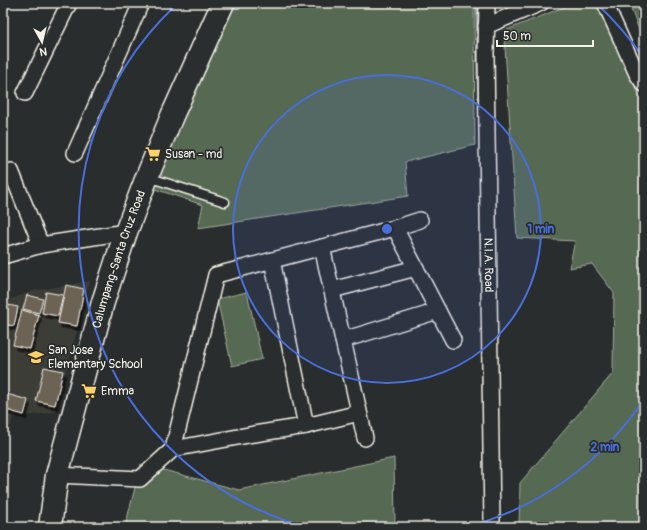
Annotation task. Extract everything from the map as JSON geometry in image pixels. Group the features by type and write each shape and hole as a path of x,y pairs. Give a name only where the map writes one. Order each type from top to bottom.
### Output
{"main road":[{"name":"Calumpang-Santa Cruz Road","path":"50,527 57,475 103,302 126,232 172,116 224,3"}],"street":[{"path":"25,93 69,3"},
{"path":"75,154 141,3"},
{"name":"N.I.A. Road","path":"487,3 486,26 492,527"},
{"path":"486,26 541,3"},
{"path":"605,3 637,74 644,84"},
{"path":"11,171 41,245"},
{"path":"173,449 216,275 395,228 420,220"},
{"path":"395,228 454,340"},
{"path":"3,256 41,245 126,232"},
{"path":"322,247 365,438"},
{"path":"272,260 306,426"},
{"path":"332,290 416,268"},
{"path":"343,340 438,311"},
{"path":"57,475 140,479 173,449 306,426 360,413"}],"lane":[{"path":"147,177 225,202"}],"shaded area":[{"name":"San Jose Elementary School","path":"90,281 55,412 12,418 11,426 3,427 3,302 33,291"}],"green space":[{"path":"236,3 474,3 475,145 405,162 408,196 198,228 203,205 152,188 157,172"},
{"path":"574,3 597,3 644,106 644,527 519,527 520,483 613,373 614,293 592,264 569,268 575,241 517,238 504,31"},
{"path":"644,3 644,43 629,4"},
{"path":"247,292 262,359 232,366 217,299"},
{"path":"394,458 395,527 125,527 141,464 239,490"}],"building":[{"path":"66,285 84,289 77,326 58,323"},
{"path":"46,292 63,295 58,316 42,313"},
{"path":"27,295 43,299 39,313 23,309"},
{"path":"3,304 18,307 14,326 3,324"},
{"path":"22,310 39,315 30,349 13,345"},
{"path":"44,367 63,371 55,405 36,401"},
{"path":"3,393 28,400 24,415 3,409"}],"waterway":[{"path":"477,3 479,99"}],"place":[{"name":"Susan - md","path":"153,154"},
{"name":"San Jose Elementary School","path":"36,357"},
{"name":"Emma","path":"89,391"}]}
